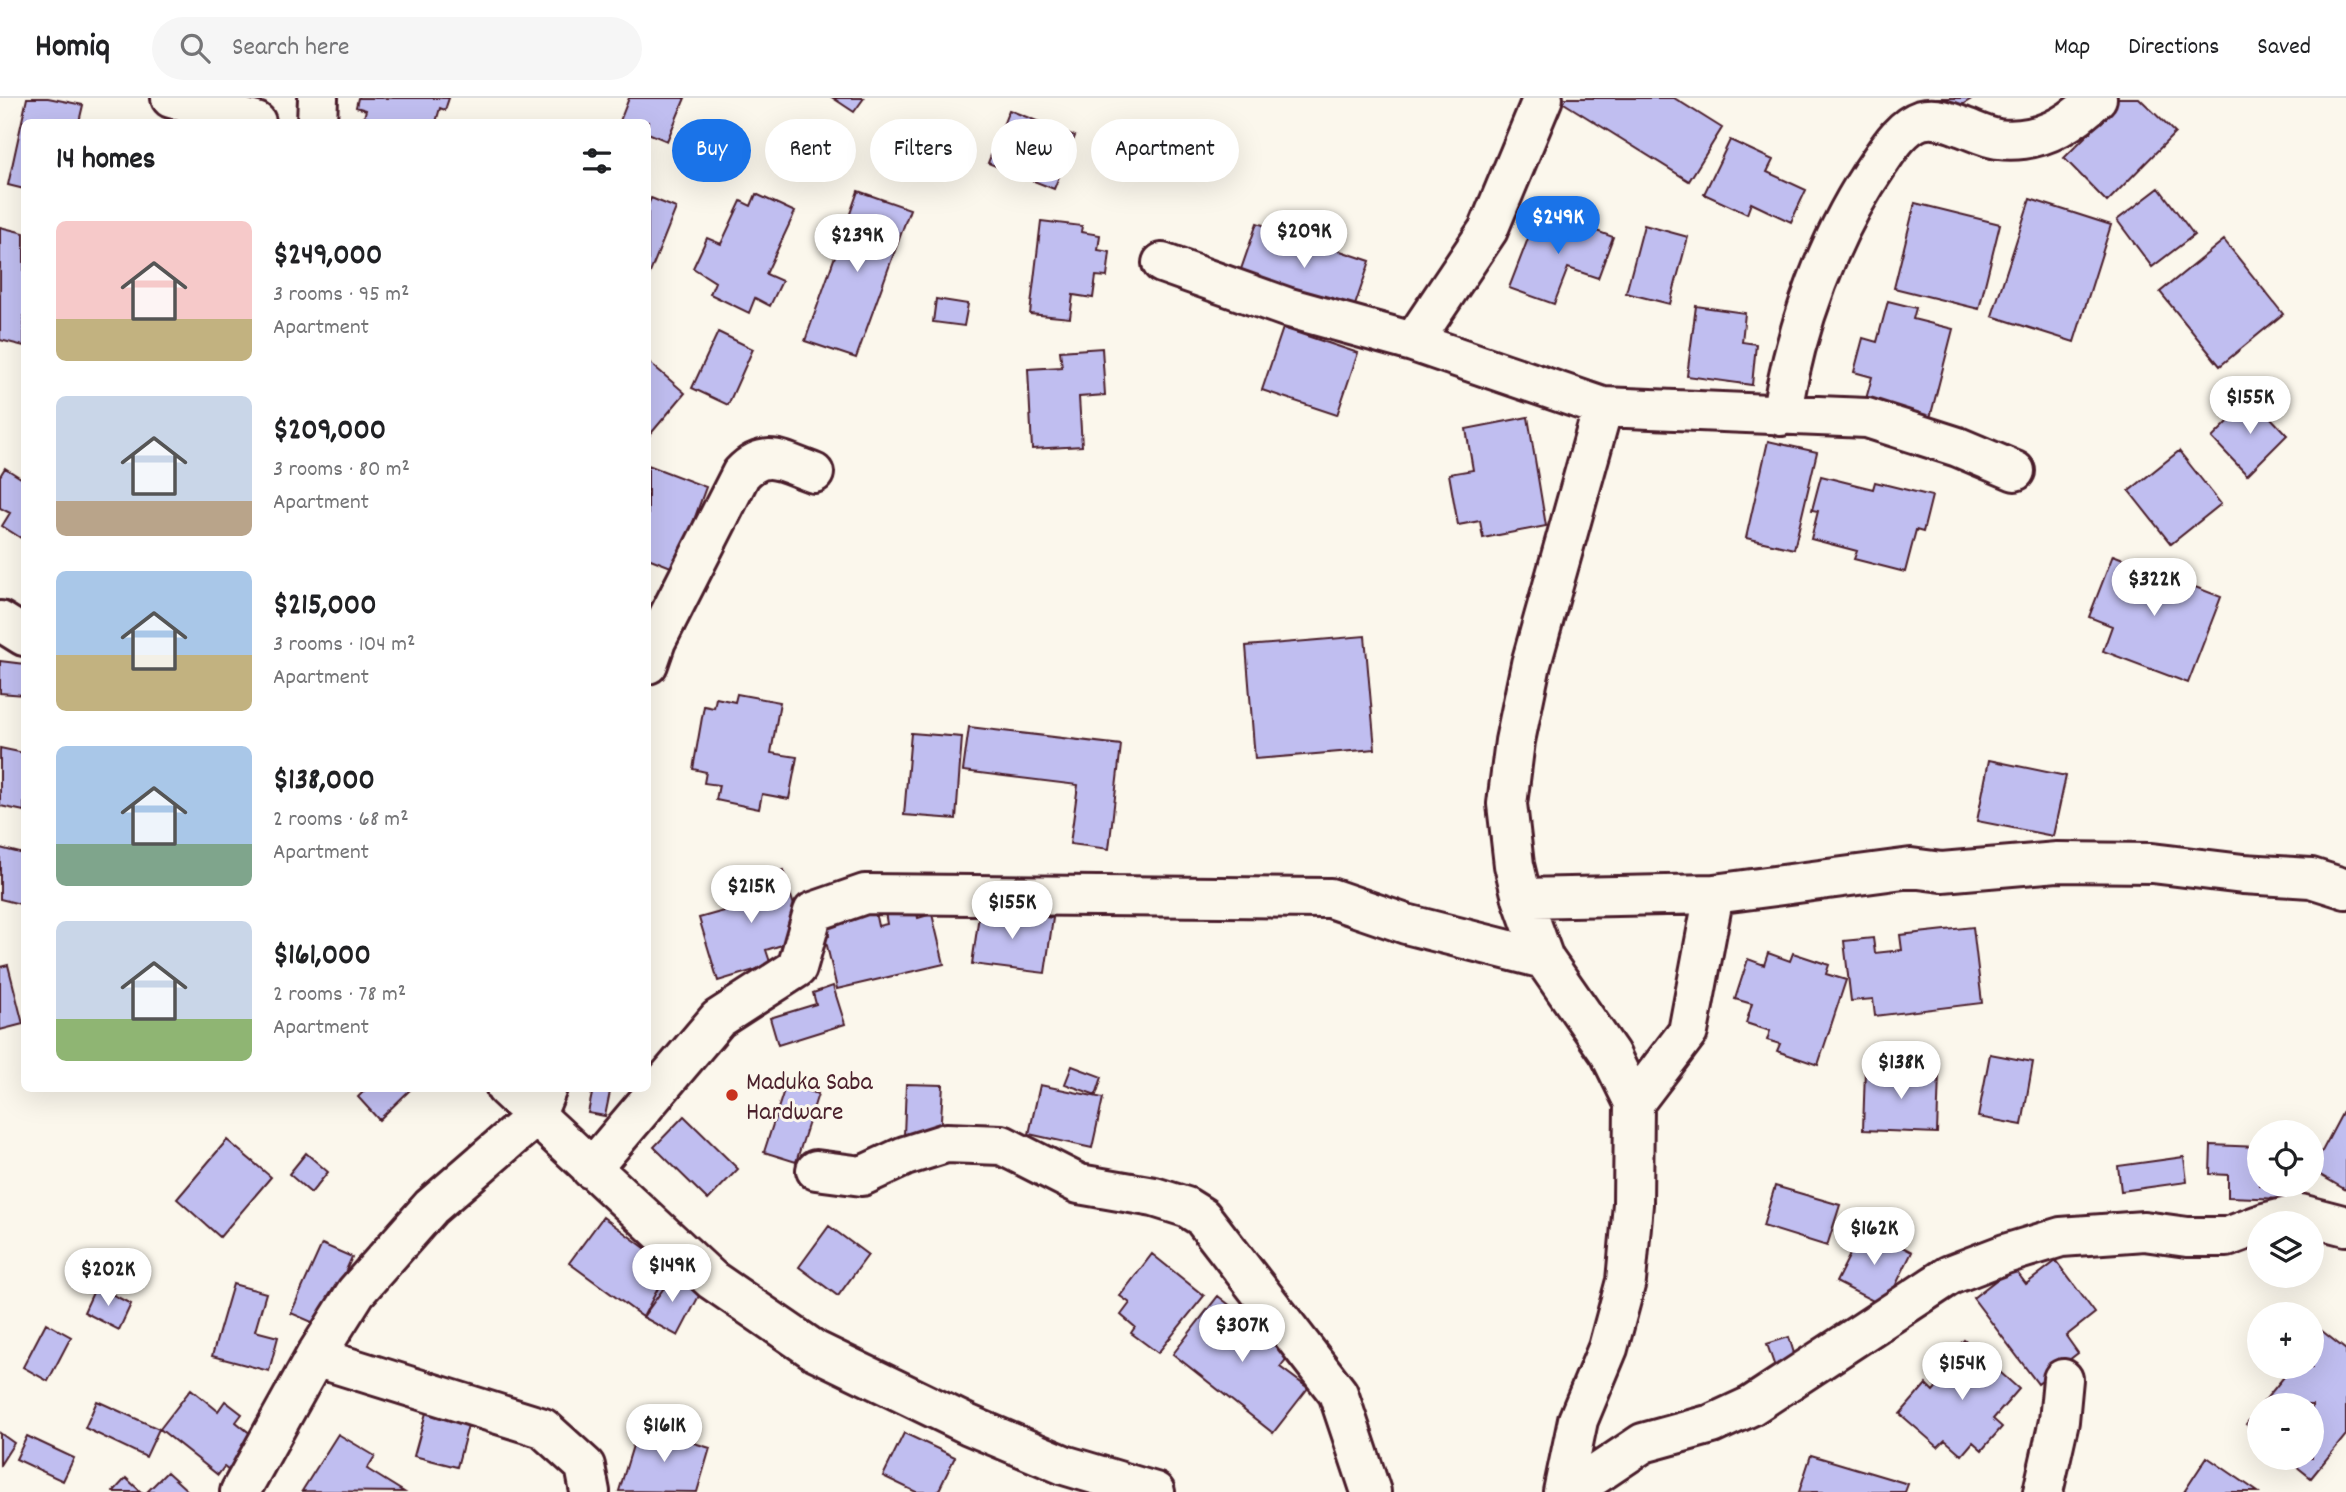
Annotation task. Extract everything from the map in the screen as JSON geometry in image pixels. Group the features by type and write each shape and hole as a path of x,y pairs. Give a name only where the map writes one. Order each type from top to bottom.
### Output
{"street":[{"path":"172,98 246,119"},
{"path":"317,119 318,98"},
{"path":"1413,342 1488,230 1543,98"},
{"path":"1781,415 1793,354 1820,278 1853,201 1896,138 1921,120 1943,120 1998,139 2038,136 2076,119 2096,98"},
{"path":"1162,263 1262,300 1413,342 1603,407 1867,418 1958,447 2015,471"},
{"path":"1563,1492 1578,1420 1608,1349 1626,1280 1633,1203 1634,1102 1610,1054 1544,959 1522,898 1514,865 1507,804 1515,741 1531,664 1603,407"},
{"path":"651,655 741,474 753,461 768,457 814,473"},
{"path":"0,621 21,634"},
{"path":"1522,898 1714,894 1911,867 1941,872 2057,862 2152,863 2243,874 2311,878 2346,889"},
{"path":"591,1169 718,1018 797,968 813,912 864,894 1331,898 1443,934 1544,959"},
{"path":"1634,1102 1688,1032 1714,894"},
{"path":"515,1092 541,1103 591,1169 712,1280 814,1350 969,1425 1064,1465 1155,1492"},
{"path":"240,1492 314,1357 356,1292 430,1207 541,1103"},
{"path":"816,1170 862,1176 905,1156 946,1143 1002,1145 1079,1184 1154,1197 1186,1207 1202,1217 1338,1393 1371,1492"},
{"path":"2324,1220 2346,1226"},
{"path":"1570,1492 1643,1443 1712,1424 1751,1406 1950,1275 2061,1237 2144,1231 2187,1237 2227,1237 2247,1230"},
{"path":"314,1357 543,1428 585,1466 590,1492"},
{"path":"2043,1492 2059,1421 2063,1379"}],"building":[{"path":"27,98 48,98 83,105 80,119 22,119"},
{"path":"358,98 449,98 445,110 440,108 437,119 374,119 364,117 366,110 356,107"},
{"path":"629,98 685,98 676,119 672,119 672,129 667,141 651,134 651,119 621,119"},
{"path":"833,98 864,98 854,112"},
{"path":"1674,98 1722,128 1689,181 1559,100"},
{"path":"1937,98 1973,98 1947,114"},
{"path":"2105,98 2139,98 2175,133 2107,202 2064,158 2105,117 2095,107"},
{"path":"1009,110 1032,119 1005,119"},
{"path":"21,125 21,188 8,185"},
{"path":"1730,140 1773,160 1767,172 1806,190 1791,222 1751,203 1747,214 1704,194"},
{"path":"1036,182 1057,182 1054,189"},
{"path":"2159,188 2194,235 2152,267 2117,220"},
{"path":"858,191 910,209 856,358 805,341"},
{"path":"756,194 795,212 766,274 782,281 770,306 755,298 749,313 710,294 715,282 693,268 707,238 721,244 741,201 751,206"},
{"path":"651,198 676,208 651,270"},
{"path":"2030,199 2111,225 2074,342 1992,316"},
{"path":"1915,203 2000,224 1979,309 1894,288"},
{"path":"1539,210 1613,237 1598,278 1568,268 1554,304 1509,288"},
{"path":"1041,221 1082,226 1081,232 1100,235 1098,250 1110,252 1107,277 1096,276 1093,298 1073,295 1070,318 1030,314"},
{"path":"1257,223 1370,261 1351,317 1238,278"},
{"path":"1644,225 1688,237 1670,304 1626,293"},
{"path":"0,227 21,232 21,345 0,340"},
{"path":"2224,240 2283,314 2220,366 2160,292"},
{"path":"936,299 968,304 964,326 933,322"},
{"path":"1888,301 1916,308 1913,319 1953,329 1929,422 1907,417 1909,410 1866,399 1872,377 1854,372 1863,338 1877,342"},
{"path":"1696,306 1745,313 1742,342 1756,344 1752,385 1687,376"},
{"path":"1283,328 1358,353 1337,415 1262,390"},
{"path":"718,332 753,349 728,405 692,388"},
{"path":"1102,348 1105,395 1079,397 1082,446 1032,449 1028,369 1062,367 1060,351"},
{"path":"651,364 685,393 651,433"},
{"path":"2252,398 2287,435 2247,475 2212,438"},
{"path":"1528,417 1546,526 1483,538 1480,521 1458,525 1449,474 1473,470 1466,429"},
{"path":"1768,441 1817,452 1794,549 1746,538"},
{"path":"2179,451 2221,504 2171,544 2129,491"},
{"path":"651,466 706,487 676,569 651,559"},
{"path":"5,468 21,478 21,538 2,526 10,513 0,508 0,476"},
{"path":"1821,476 1873,489 1875,482 1932,496 1923,532 1916,530 1905,572 1854,559 1857,551 1811,539 1818,511 1812,510"},
{"path":"2113,555 2221,597 2188,683 2103,651 2112,626 2089,617"},
{"path":"1365,636 1375,749 1255,759 1246,646"},
{"path":"0,661 21,664 21,695 0,693"},
{"path":"737,694 780,702 771,753 797,757 789,799 762,794 759,809 716,800 719,785 704,783 706,772 693,769 704,706 714,708 716,698 735,702"},
{"path":"969,727 1121,745 1109,849 1070,844 1078,785 963,771"},
{"path":"911,733 962,737 956,819 904,815"},
{"path":"0,748 21,752 21,810 0,806"},
{"path":"1989,760 2066,776 2053,836 1977,821"},
{"path":"0,848 21,853 21,904 0,899"},
{"path":"783,870 804,938 766,950 771,965 718,981 699,918 724,911 718,890"},
{"path":"915,905 918,918 932,914 944,964 837,989 825,937 829,936 826,918 874,907 878,926 887,924 885,912"},
{"path":"980,908 1053,918 1045,973 972,964"},
{"path":"1973,927 1982,1003 1875,1016 1873,999 1851,1001 1844,941 1873,938 1875,953 1902,950 1900,935"},
{"path":"1768,953 1790,961 1793,953 1829,965 1826,974 1846,980 1818,1065 1777,1051 1780,1044 1767,1040 1770,1031 1746,1023 1752,1004 1735,999 1748,959 1764,965"},
{"path":"8,965 21,1025 0,1030 0,967"},
{"path":"833,986 845,1024 778,1045 770,1018 816,1004 813,993"},
{"path":"1990,1054 2033,1062 2022,1125 1978,1117"},
{"path":"1072,1066 1102,1077 1096,1095 1065,1084"},
{"path":"1865,1070 1939,1073 1937,1133 1863,1130"},
{"path":"786,1084 818,1094 796,1162 764,1152"},
{"path":"906,1084 943,1085 940,1136 904,1135"},
{"path":"1040,1085 1103,1098 1092,1148 1029,1134"},
{"path":"363,1092 408,1092 379,1120 358,1097"},
{"path":"592,1092 610,1092 605,1116 588,1113"},
{"path":"2346,1106 2346,1190 2324,1177 2324,1147"},
{"path":"684,1116 738,1169 708,1200 654,1147"},
{"path":"227,1140 271,1177 220,1237 177,1199"},
{"path":"2211,1145 2247,1146 2247,1197 2285,1199 2228,1197 2228,1175 2210,1174"},
{"path":"306,1153 328,1172 311,1193 289,1174"},
{"path":"2184,1157 2187,1182 2121,1191 2118,1166"},
{"path":"1775,1186 1840,1205 1827,1246 1763,1226"},
{"path":"603,1217 676,1271 643,1317 569,1263"},
{"path":"829,1226 868,1255 838,1296 799,1267"},
{"path":"1864,1227 1912,1252 1885,1307 1836,1282"},
{"path":"322,1244 352,1257 321,1326 291,1313"},
{"path":"1152,1254 1204,1296 1158,1353 1131,1333 1135,1327 1121,1315 1130,1303 1120,1296"},
{"path":"2056,1261 2095,1313 2066,1336 2078,1353 2038,1384 1973,1298 2013,1267 2026,1284"},
{"path":"666,1273 701,1292 678,1336 643,1317"},
{"path":"233,1284 266,1293 255,1331 278,1337 269,1371 212,1356"},
{"path":"96,1286 131,1304 119,1330 84,1312"},
{"path":"1218,1296 1291,1353 1280,1367 1308,1388 1273,1433 1173,1354"},
{"path":"46,1323 71,1337 48,1381 23,1367"},
{"path":"2324,1333 2346,1350 2346,1435 2324,1462 2324,1393 2271,1393 2282,1379 2324,1379"},
{"path":"1789,1337 1797,1363 1776,1370 1767,1344"},
{"path":"1964,1340 2019,1389 1993,1419 2002,1427 1982,1450 1973,1442 1962,1455 1945,1440 1938,1447 1900,1414 1926,1384 1933,1391 1952,1369 1945,1362"},
{"path":"191,1389 218,1411 225,1401 242,1414 236,1422 252,1435 237,1454 246,1461 234,1475 224,1467 218,1475 160,1429"},
{"path":"97,1401 159,1429 146,1457 85,1428"},
{"path":"429,1402 471,1414 457,1467 414,1456"},
{"path":"639,1426 710,1448 697,1492 619,1491"},
{"path":"0,1433 14,1443 0,1465"},
{"path":"904,1433 955,1457 938,1492 916,1492 883,1476"},
{"path":"338,1434 375,1456 367,1469 404,1492 302,1491"},
{"path":"27,1436 74,1458 63,1481 16,1459"},
{"path":"1811,1455 1908,1484 1905,1492 1799,1492"},
{"path":"2207,1457 2258,1492 2184,1492"},
{"path":"2301,1470 2318,1470 2311,1478"},
{"path":"167,1472 189,1492 147,1492"},
{"path":"126,1478 141,1492 113,1492"}],"place":[{"name":"Maduka Saba Hardware","path":"732,1095"}]}
